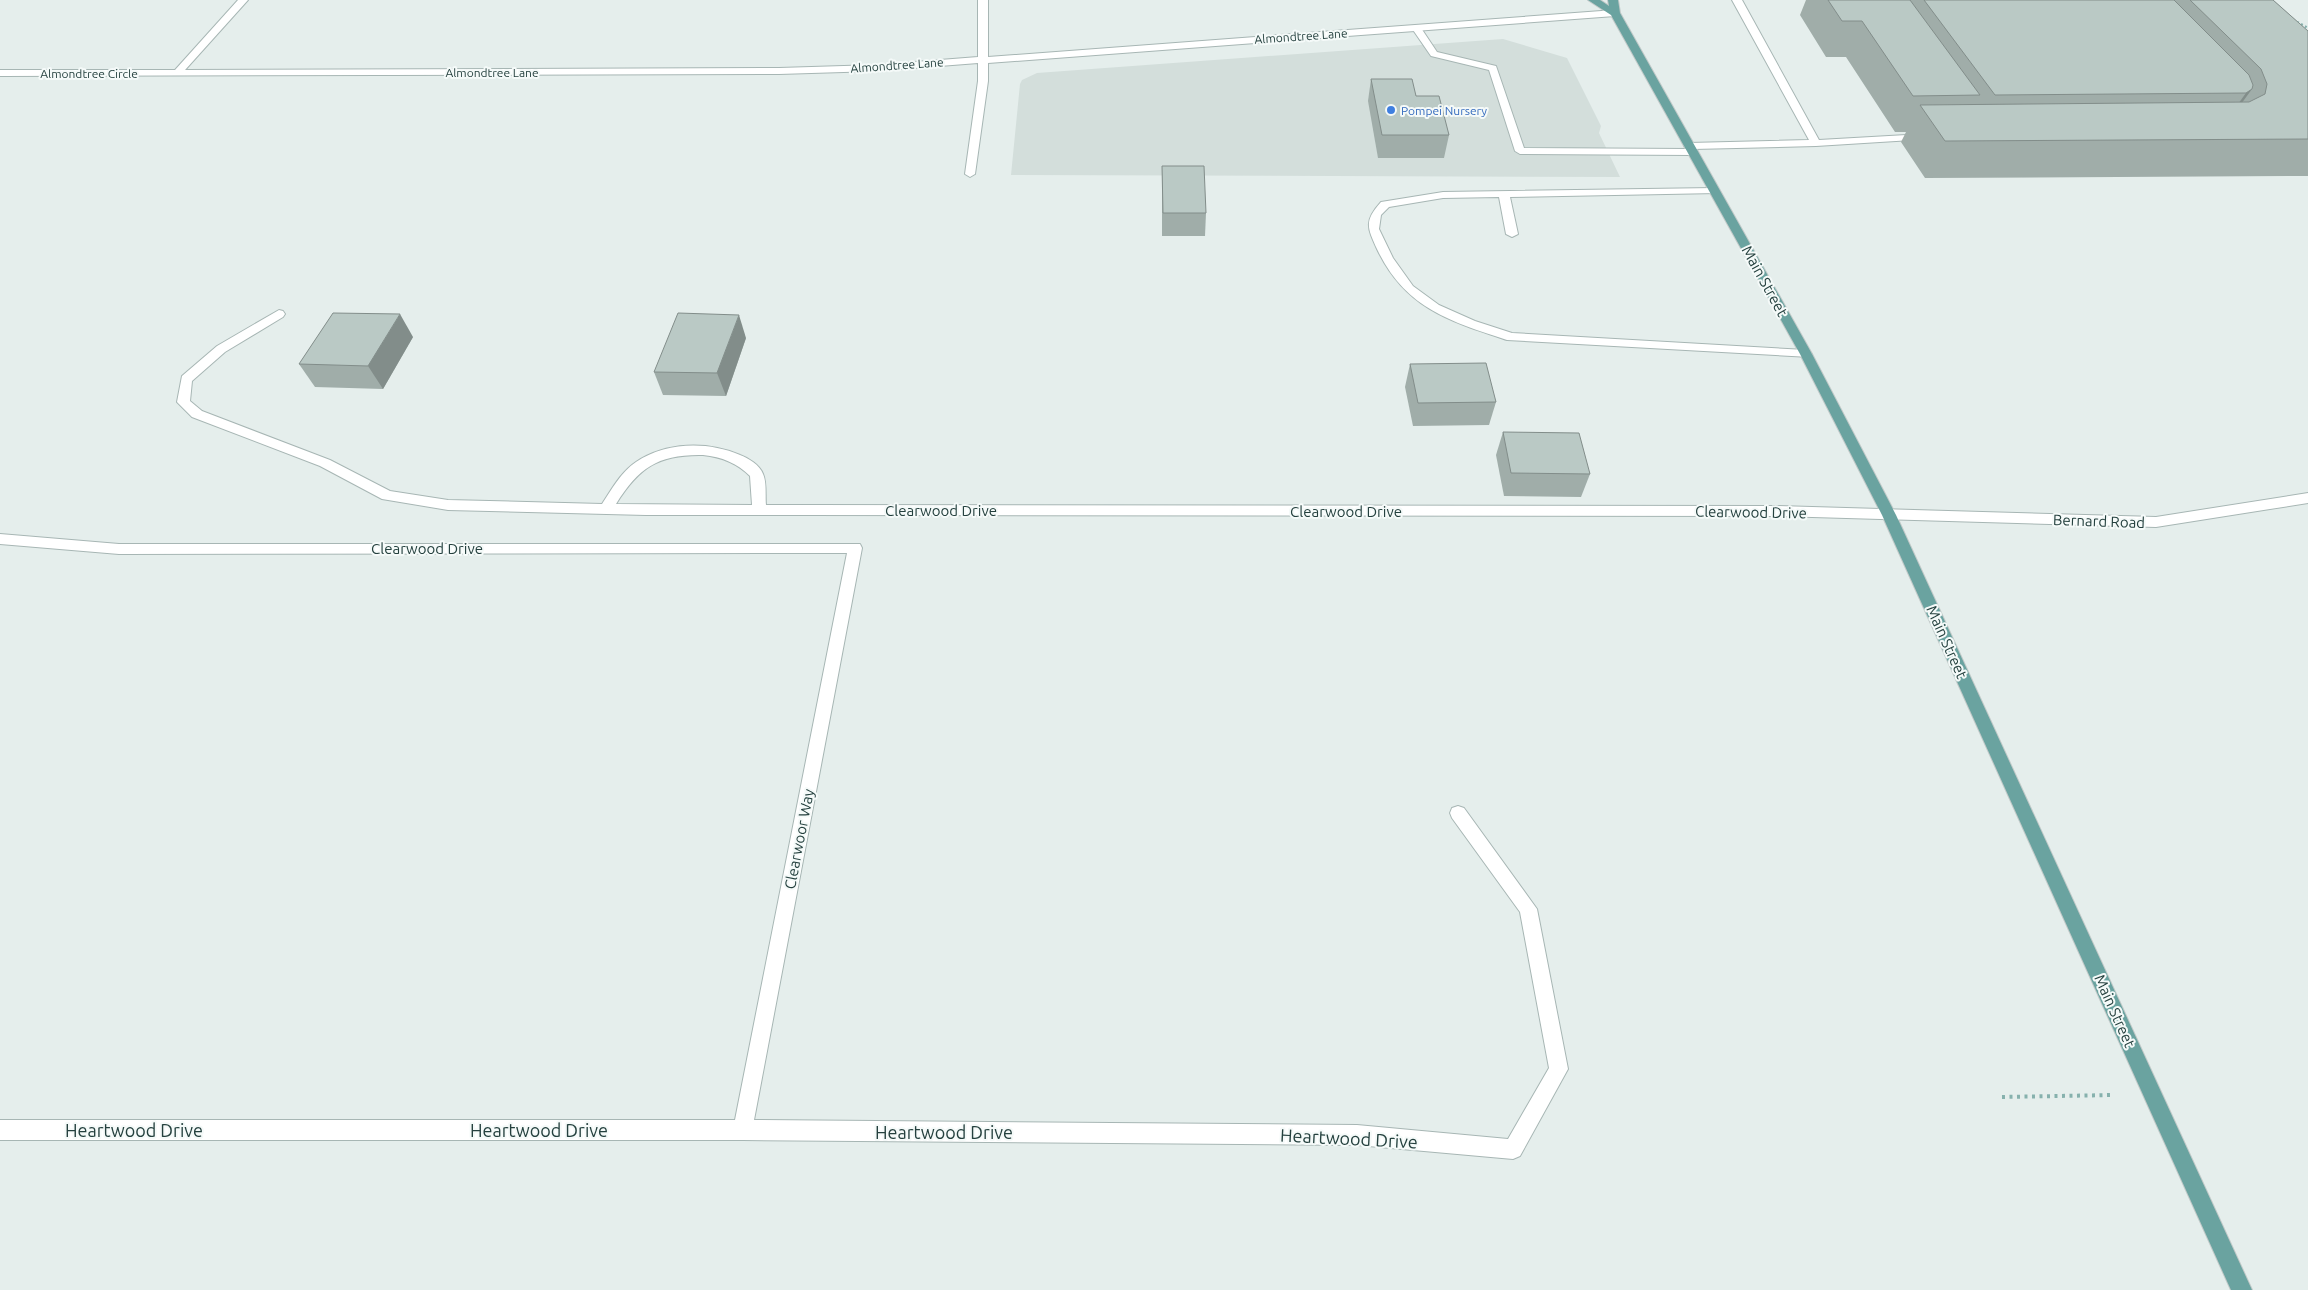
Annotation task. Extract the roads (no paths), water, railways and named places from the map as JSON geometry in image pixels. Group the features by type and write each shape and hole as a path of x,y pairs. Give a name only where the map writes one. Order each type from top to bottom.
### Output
{"main road":[{"path":"1593,0 1615,13"},
{"name":"Main Street","path":"1614,0 1615,13 1806,354 1889,515 2242,1290"}],"street":[{"path":"177,73 243,0"},
{"path":"970,174 983,81 983,0"},
{"path":"1737,0 1816,143"},
{"name":"Almondtree Lane","path":"177,73 779,71 876,68 1615,13"},
{"path":"1416,27 1434,54 1492,68 1520,151 1690,149 1933,137"},
{"name":"Almondtree Circle","path":"0,73 177,73"},
{"path":"1714,191 1443,195 1385,204 1376,214 1373,229 1386,258 1409,289 1435,308 1471,324 1511,337 1806,354"},
{"path":"1504,193 1512,234"},
{"name":"Clearwood Drive","path":"279,314 221,349 186,379 183,402 197,414 325,462 387,496 448,505 759,510 1756,511 1889,515"},
{"path":"606,509 627,478 642,464 666,454 690,450 717,452 740,460 746,465 757,475 759,510"},
{"name":"Bernard Road","path":"1889,515 2156,522 2308,498"},
{"name":"Clearwood Drive","path":"0,539 119,549 855,548"},
{"name":"Clearwoor Way","path":"743,1130 855,548"},
{"name":"Heartwood Drive","path":"0,1130 743,1130 1357,1135 1513,1149 1559,1069 1528,910 1458,813"}],"place":[{"name":"Pompei Nursery","path":"1391,110"}]}
